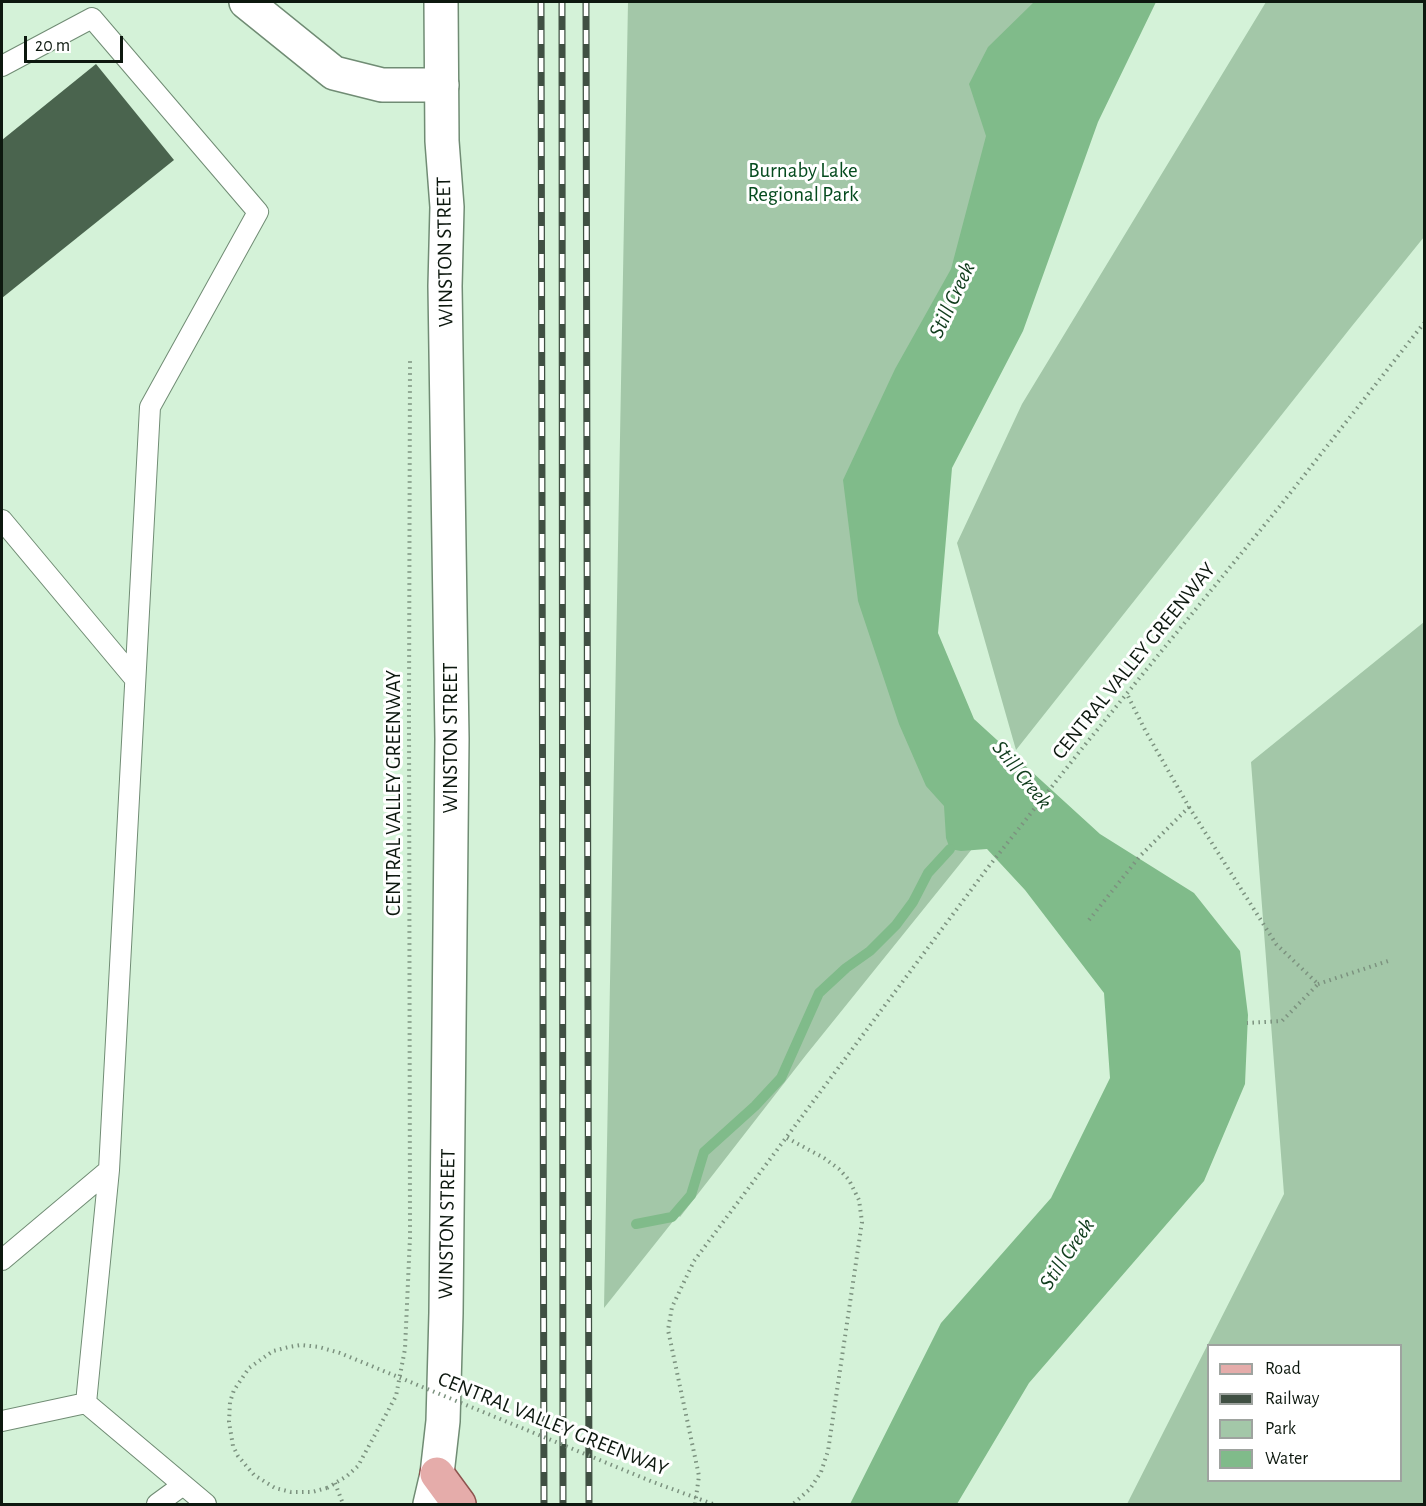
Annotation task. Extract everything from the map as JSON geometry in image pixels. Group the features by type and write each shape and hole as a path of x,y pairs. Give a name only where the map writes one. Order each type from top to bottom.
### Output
{"main road":[{"path":"433,1489 459,1504"}],"street":[{"path":"246,2 334,73 382,85 442,85"},
{"name":"WINSTON STREET","path":"433,1489 443,1421 446,1313 452,739 445,286 447,207 442,141 441,2"}],"lane":[{"path":"2,66 92,18 258,212 150,407 109,1170 86,1403"},
{"path":"2,520 135,679"},
{"path":"2,1260 109,1170"},
{"path":"2,1421 86,1403"},
{"path":"86,1403 206,1504"},
{"path":"157,1504 183,1485"}],"path":[{"name":"CENTRAL VALLEY GREENWAY","path":"695,1504 699,1476 668,1330 672,1307 694,1261 986,870 1425,323"},
{"name":"CENTRAL VALLEY GREENWAY","path":"410,350 410,1237 405,1349 396,1396 358,1466 327,1488 312,1492 291,1492 275,1488 254,1474 238,1456 233,1446 229,1422 230,1402 234,1390 249,1368 273,1351 289,1347 319,1347 340,1353 642,1477 713,1504"},
{"path":"1127,694 1189,807 1276,944 1318,984"},
{"path":"1089,920 1140,856 1189,807"},
{"path":"1247,1023 1282,1021 1318,984 1391,960"},
{"path":"787,1138 824,1158 849,1180 859,1200 862,1222 828,1450 821,1472 810,1489 793,1504"},
{"path":"335,1483 343,1504"}],"green space":[{"name":"Burnaby Lake Regional Park","path":"628,2 1069,2 865,534 972,849 806,1055 680,1217 678,1215 604,1308"},
{"path":"1266,2 1424,2 1424,237 1016,750 957,543 1022,404"},
{"path":"1424,622 1424,1504 1127,1504 1207,1346 1207,1482 1402,1482 1402,1344 1208,1344 1284,1194 1251,762"}],"water":[{"name":"Still Creek","path":"1034,2 1156,2 1098,122 1023,331 952,468 938,633 974,719 1100,834 1194,893 1240,951 1248,1015 1245,1084 1204,1181 1029,1383 957,1504 850,1504 941,1323 1051,1198 1110,1078 1104,993 1025,890 987,849 961,851 950,849 946,838 944,806 926,786 899,724 858,601 843,480 895,369 951,269 986,136 969,84 988,47"}],"building":[{"path":"96,64 174,160 2,298 2,140"}],"waterway":[{"path":"636,1224 672,1217 691,1195 704,1152 755,1106 781,1078 819,993 846,968 870,951 896,925 913,902 928,873 950,849"}],"railway":[{"path":"541,2 544,1504"},
{"path":"562,2 563,1504"},
{"path":"586,2 589,1504"}]}
